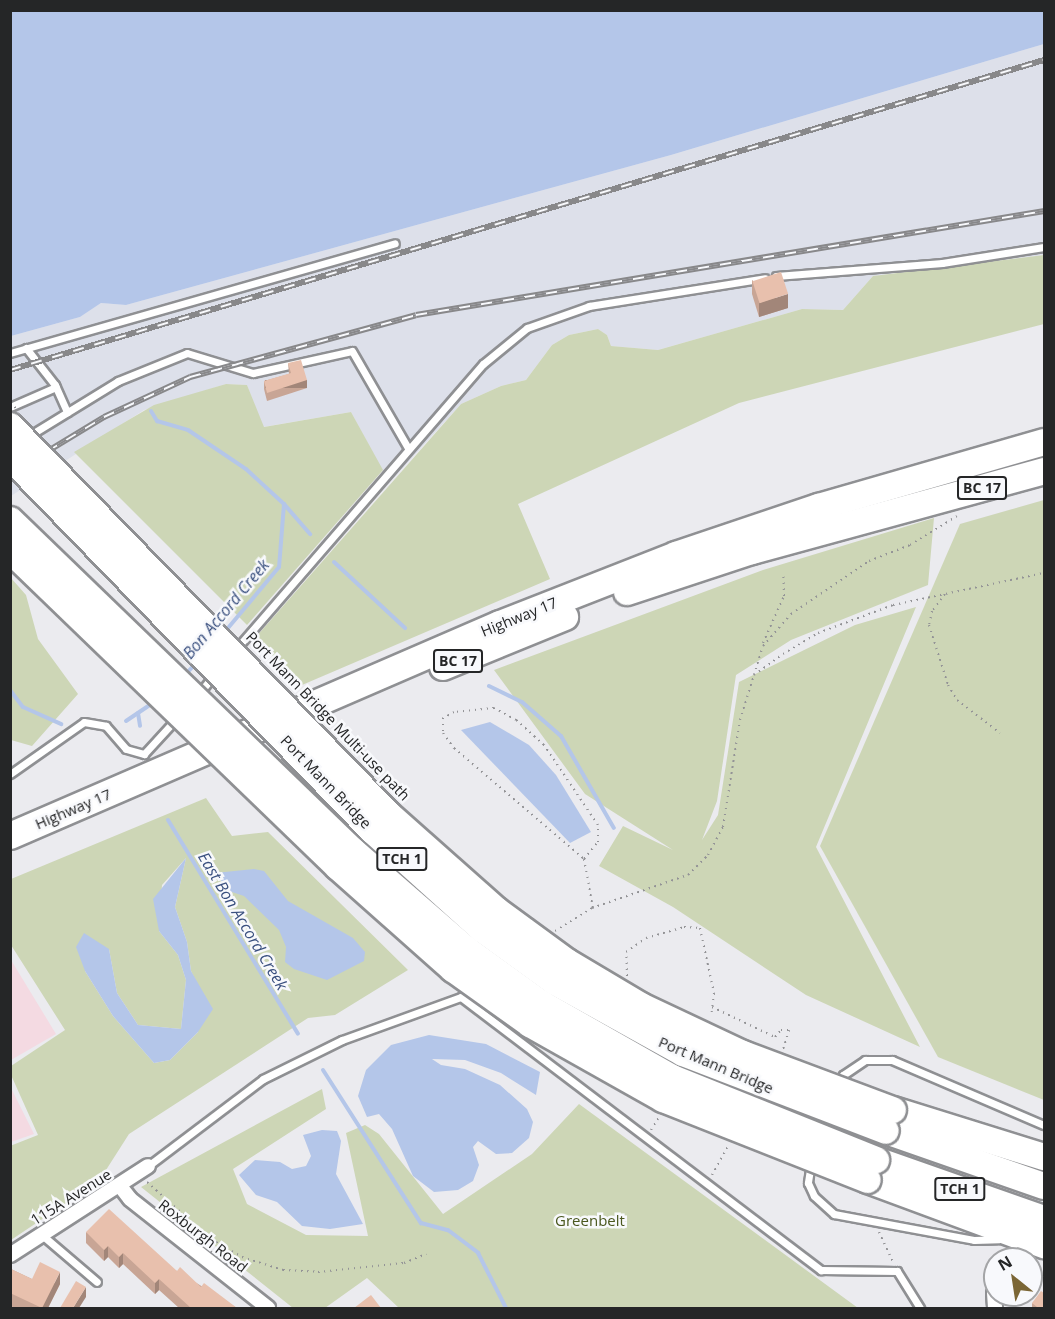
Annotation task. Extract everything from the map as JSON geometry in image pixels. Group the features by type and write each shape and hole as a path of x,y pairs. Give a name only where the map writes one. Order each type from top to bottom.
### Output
{"highway":[{"path":"15,418 388,814 496,910 567,962 641,1006 890,1120 1044,1157"},
{"name":"Highway 17","path":"10,836 500,624 676,555 819,507 1044,442"},
{"name":"Port Mann Bridge","path":"10,458 372,831 482,929 555,982 683,1053 890,1120"},
{"path":"919,505 990,473 1044,458"},
{"name":"Highway 17","path":"10,854 594,604 752,550 1044,471"},
{"name":"Port Mann Bridge","path":"10,520 353,851 466,950 542,1004 663,1073 872,1170"},
{"path":"10,550 392,919 462,976 530,1024 663,1099 872,1170"},
{"name":"TCH 1","path":"890,1120 1044,1186"},
{"name":"TCH 1","path":"872,1170 1042,1236"}],"street":[{"name":"115A Avenue","path":"10,1255 144,1170"},
{"name":"Roxburgh Road","path":"120,1186 130,1199 268,1308"}],"lane":[{"path":"10,353 395,243"},
{"path":"229,658 302,570 343,529 408,448 483,364 527,328 560,314 750,279 942,263 1044,247"},
{"path":"26,348 56,387 67,412"},
{"path":"10,446 118,381 188,353 253,373 352,351 408,448"},
{"path":"10,405 56,387"},
{"path":"192,702 221,667"},
{"path":"10,774 84,722 106,726 126,749 144,754 184,711"},
{"path":"144,1170 263,1079 342,1040 461,996 821,1270 897,1270 920,1308"},
{"path":"827,1117 843,1075 865,1060 878,1058 946,1080 1044,1125"},
{"path":"824,1127 808,1169 814,1196 834,1214 974,1239 1042,1236"},
{"path":"42,1235 97,1282"}],"path":[{"path":"10,405 15,418"},
{"path":"763,646 791,614 828,588 959,514"},
{"path":"556,938 549,933 593,908 688,875 708,855 723,827 740,720 763,646 784,596 783,572"},
{"path":"754,675 818,633 893,605 1044,573"},
{"path":"946,593 932,611 929,625 948,685 957,700 1000,733"},
{"path":"584,859 598,842 598,825 544,745 516,720 494,708 454,712 443,718 443,733 454,748 584,859 593,908"},
{"path":"667,932 684,927 700,928 705,953"},
{"path":"620,978 629,983"},
{"path":"712,1007 775,1037 781,1030 789,1030"},
{"path":"144,1170 158,1196 211,1239 242,1257 283,1270 318,1272 404,1263 426,1254"},
{"path":"874,1221 897,1270"}],"shaded area":[{"path":"1044,44 1044,255 873,276 843,310 802,309 658,350 611,346 607,335 598,329 569,335 552,345 526,380 501,386 461,404 389,483 351,412 263,427 247,385 226,384 144,410 11,496 11,336 80,317 101,303 126,305 671,155"},
{"path":"11,960 56,1034 10,1060"},
{"path":"11,1088 34,1134 10,1142"}],"green space":[{"path":"1044,255 1044,324 739,403 518,504 550,579 302,685 255,638 461,404 501,386 526,380 552,345 569,335 598,329 607,335 611,346 658,350 802,309 843,310 873,276"},
{"path":"226,384 247,385 264,427 351,412 383,470 247,625 74,452 154,405"},
{"path":"1044,500 1044,1100 938,1057 820,846 960,524"},
{"path":"934,518 928,585 791,640 736,675 717,801 702,840 718,815 739,682 855,625 916,607 816,847 920,1047 806,995 673,907 599,866 623,826 673,850 585,794 494,670 763,570"},
{"path":"11,578 26,595 38,639 78,694 32,746 11,740"},
{"path":"206,798 232,836 268,832 408,970 335,1015 308,1018 129,1134 99,1181 11,1240 10,1146 38,1135 11,1075 11,1066 65,1030 11,945 11,879","holes":["186,858 175,907 187,942 191,971 202,995 198,1032 170,1060 154,1063 113,1016 85,971 109,949 117,993 138,1025 181,1029 186,980 178,955 159,931 162,885"]},
{"name":"Greenbelt","path":"322,1089 326,1109 233,1169 247,1204 306,1235 368,1236 346,1133 365,1125 379,1134 443,1214 532,1154 579,1104 858,1308 399,1308 367,1278 325,1308 293,1308 141,1187"}],"water":[{"path":"11,10 1044,10 1044,44 671,155 126,305 101,303 80,317 11,336"},
{"path":"490,722 529,745 556,775 591,832 570,843 461,730"},
{"path":"186,858 175,907 187,942 191,971 213,1009 198,1032 170,1060 154,1063 113,1016 85,971 76,947 84,933 109,949 117,993 138,1025 181,1029 186,980 178,955 159,931 153,899"},
{"path":"254,869 264,871 288,901 353,938 365,952 364,961 327,980 294,969 285,962 286,947 279,930 244,896 229,891 215,873"},
{"path":"429,1035 486,1044 540,1072 536,1095 501,1073 465,1060 432,1059 441,1065 465,1069 500,1085 527,1109 533,1122 529,1138 512,1153 496,1154 478,1141 473,1147 479,1165 473,1181 458,1190 434,1192 413,1176 392,1129 379,1114 367,1117 358,1096 366,1070 391,1045"},
{"path":"322,1130 337,1131 341,1141 336,1174 363,1224 330,1229 302,1226 277,1202 256,1195 239,1175 255,1160 280,1162 292,1169 306,1166 311,1156 303,1135"}],"building":[{"path":"781,272 788,294 760,303 752,281"},
{"path":"301,360 307,380 267,393 264,381 291,373 288,363"},
{"path":"109,1209 177,1271 180,1267 201,1287 204,1283 237,1308 191,1308 159,1279 155,1283 123,1253 119,1257 108,1246 104,1250 86,1232"},
{"path":"40,1262 60,1272 42,1308 10,1293 11,1269 32,1279"},
{"path":"76,1281 86,1287 73,1308 60,1308"},
{"path":"371,1295 381,1308 354,1308"}],"waterway":[{"name":"Bon Accord Creek","path":"151,411 157,421 188,430 246,469 284,504 279,567 223,634"},
{"path":"284,504 310,534"},
{"path":"334,562 405,628"},
{"name":"Bon Accord Creek","path":"184,676 198,661"},
{"path":"489,686 522,702 561,736 614,828"},
{"name":"Bon Accord Creek","path":"10,690 23,707 61,724"},
{"name":"Bon Accord Creek","path":"126,721 154,702"},
{"name":"East Bon Accord Creek","path":"138,713 140,726"},
{"name":"East Bon Accord Creek","path":"168,820 298,1034"},
{"name":"East Bon Accord Creek","path":"323,1070 421,1223 448,1230 478,1253 506,1308"}],"railway":[{"path":"10,370 1044,60"},
{"path":"10,474 104,417 190,377 416,315 1044,211"}]}
